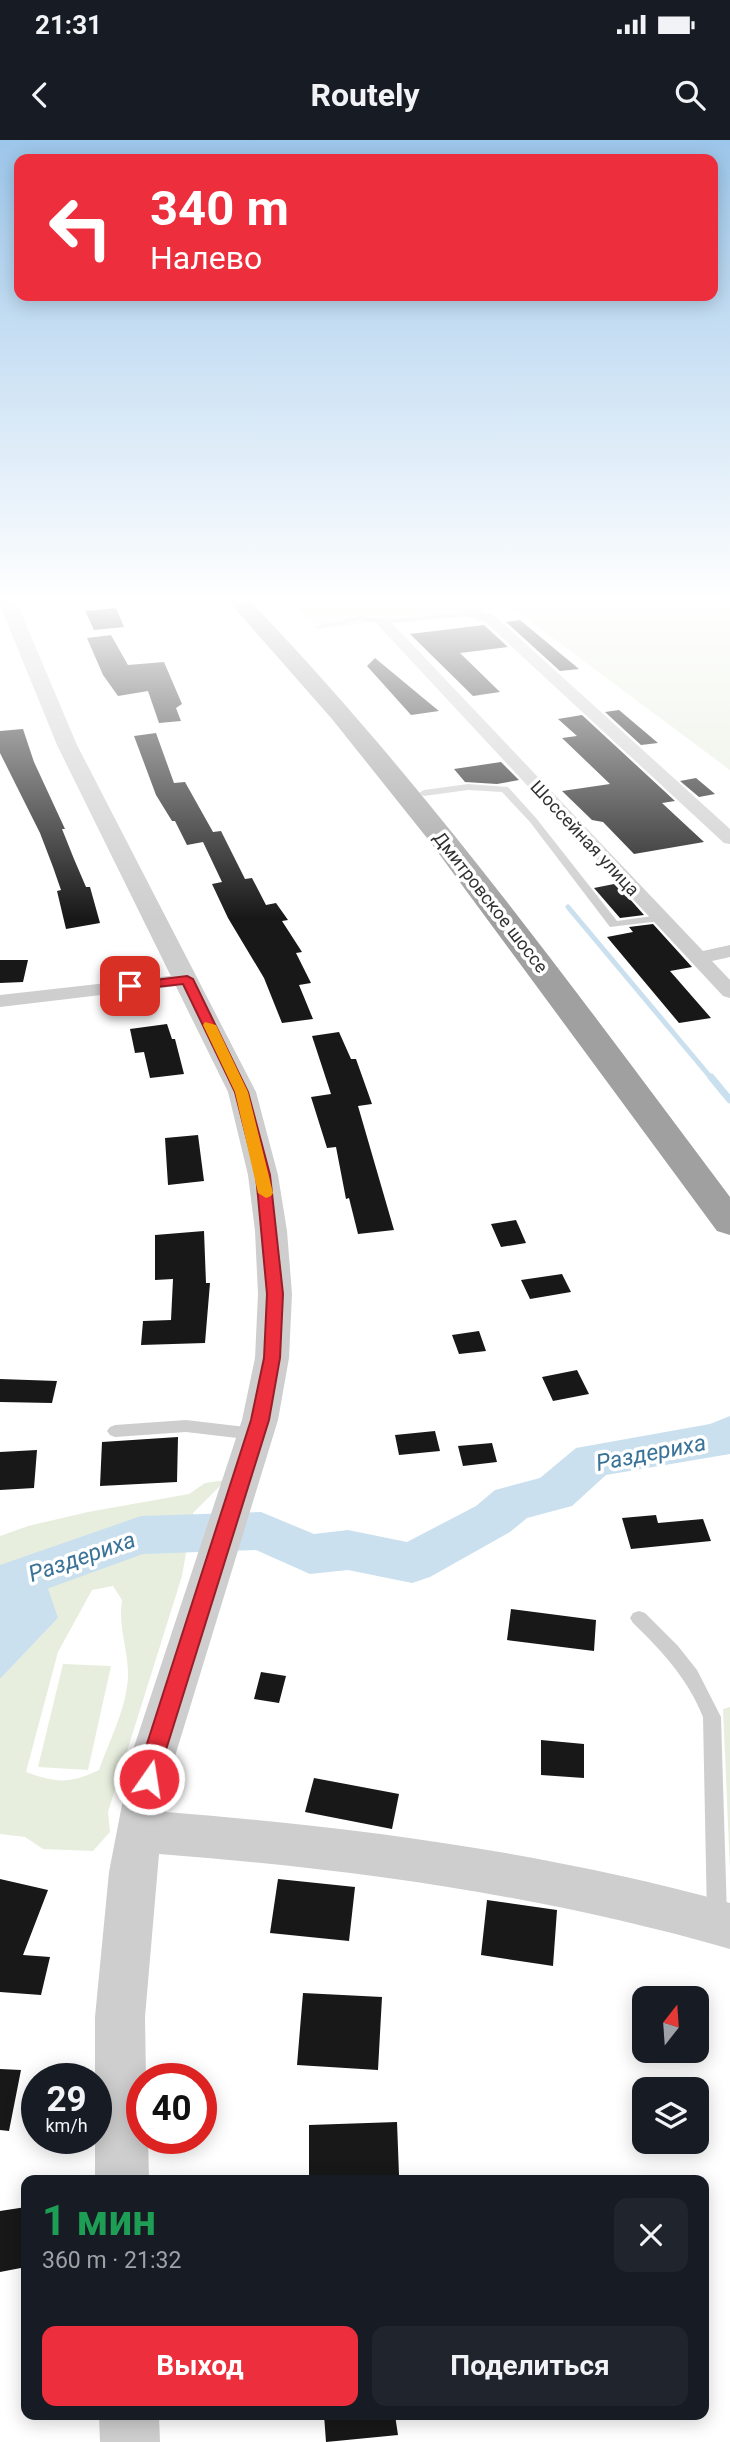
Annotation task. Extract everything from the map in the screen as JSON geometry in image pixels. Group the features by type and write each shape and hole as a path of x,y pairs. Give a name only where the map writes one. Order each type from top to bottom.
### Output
{"highway":[{"name":"Дмитровское шоссе","path":"331,703 518,936 730,1223"},
{"name":"Дмитровское шоссе","path":"345,703 424,793 591,1002 730,1186"}],"street":[{"path":"50,703 67,745 242,1092 263,1175 275,1294 272,1358 256,1434 154,1753 139,1831 125,1928 120,2017 122,2175"},
{"name":"Шоссейная улица","path":"459,703 730,992"},
{"path":"582,703 730,839"},
{"path":"699,958 730,951"},
{"path":"0,1001 187,979"},
{"path":"139,1831 355,1851 558,1881 723,1924"},
{"path":"128,2420 130,2442"}],"lane":[{"path":"424,793 468,787 505,789 533,820 614,925 660,918"},
{"path":"115,1430 186,1426 256,1434"},
{"path":"639,1618 683,1660 701,1688 712,1717 723,1924"}],"green space":[{"path":"641,703 730,703 730,770"},
{"path":"226,1480 193,1513 182,1576 108,1812 110,1832 93,1851 43,1849 25,1837 0,1834 0,1679 58,1618 30,1572 0,1584 0,1536 28,1526 88,1512 189,1494 205,1483","holes":["113,1586 122,1600 121,1622 128,1665 127,1687 119,1719 99,1770 71,1780 46,1778 26,1772 58,1652 92,1590"]},
{"path":"63,1664 111,1666 88,1770 38,1767"},
{"path":"730,1707 730,1870 723,1709"}],"water":[{"path":"30,1572 46,1583 58,1618 0,1679 0,1584"}],"building":[{"path":"152,703 182,703 176,708 181,721 159,723"},
{"path":"401,703 430,703 439,711 411,715"},
{"path":"619,710 658,743 641,745 605,712"},
{"path":"582,715 675,801 662,803 704,842 634,854 603,822 592,820 562,791 610,784 562,738 577,736 558,719"},
{"path":"23,729 34,762 65,829 62,829 74,859 86,887 90,887 100,923 66,929 57,891 61,890 53,867 40,833 0,753 0,731"},
{"path":"156,733 174,783 185,782 213,832 221,831 245,879 252,878 266,905 276,903 288,920 282,921 302,952 296,953 311,983 299,985 313,1019 282,1023 264,978 228,918 212,884 222,882 203,842 187,845 175,821 172,821 156,795 134,736"},
{"path":"501,762 519,780 497,784 465,782 454,769"},
{"path":"696,778 715,794 699,797 680,781"},
{"path":"614,884 644,915 620,918 594,888"},
{"path":"653,924 692,967 670,971 711,1018 679,1023 607,937 633,932 629,927"},
{"path":"0,960 28,960 23,982 0,983"},
{"path":"167,1024 172,1039 175,1039 184,1074 150,1078 144,1052 135,1053 130,1029"},
{"path":"339,1032 351,1059 356,1059 372,1104 358,1106 394,1230 358,1234 349,1198 346,1199 336,1147 327,1148 311,1097 331,1094 312,1036"},
{"path":"198,1135 204,1181 168,1185 165,1138"},
{"path":"516,1220 526,1243 501,1247 491,1224"},
{"path":"204,1231 206,1283 210,1283 205,1343 141,1345 143,1321 171,1320 173,1279 155,1280 155,1235"},
{"path":"562,1274 571,1292 530,1299 521,1280"},
{"path":"479,1331 486,1351 459,1354 452,1335"},
{"path":"577,1370 589,1394 553,1401 542,1377"},
{"path":"0,1379 57,1381 52,1403 0,1402"},
{"path":"435,1431 440,1451 399,1455 395,1435"},
{"path":"178,1437 177,1482 100,1486 102,1442"},
{"path":"492,1443 497,1462 463,1466 458,1446"},
{"path":"37,1450 34,1488 0,1490 0,1452"},
{"path":"656,1515 658,1523 703,1519 711,1541 631,1549 622,1518"},
{"path":"511,1609 596,1620 594,1651 507,1640"},
{"path":"261,1672 286,1676 279,1703 254,1699"},
{"path":"541,1740 584,1744 584,1778 541,1775"},
{"path":"314,1778 399,1794 392,1829 305,1812"},
{"path":"0,1879 48,1890 23,1955 50,1957 41,1995 0,1992"},
{"path":"278,1879 355,1887 349,1941 270,1933"},
{"path":"487,1900 557,1910 553,1966 481,1955"},
{"path":"303,1993 382,1997 378,2070 297,2065"},
{"path":"0,2069 21,2070 9,2131 0,2130"},
{"path":"397,2122 399,2175 309,2175 309,2125"},
{"path":"21,2208 21,2268 0,2272 0,2211"},
{"path":"324,2420 396,2420 398,2435 326,2442"}],"waterway":[{"path":"568,907 712,1079"},
{"path":"711,1077 730,1100"},
{"name":"Раздериха","path":"0,1608 10,1582 141,1535 261,1531 310,1554 348,1550 412,1563 493,1519 512,1503 555,1493 593,1460 723,1439 730,1433"}],"slow traffic":[{"path":"209,1025 242,1092 266,1193"}],"route":[{"path":"130,986 187,979 242,1092 263,1175 271,1231 275,1294 272,1358 260,1420 154,1753 149,1779"}]}
